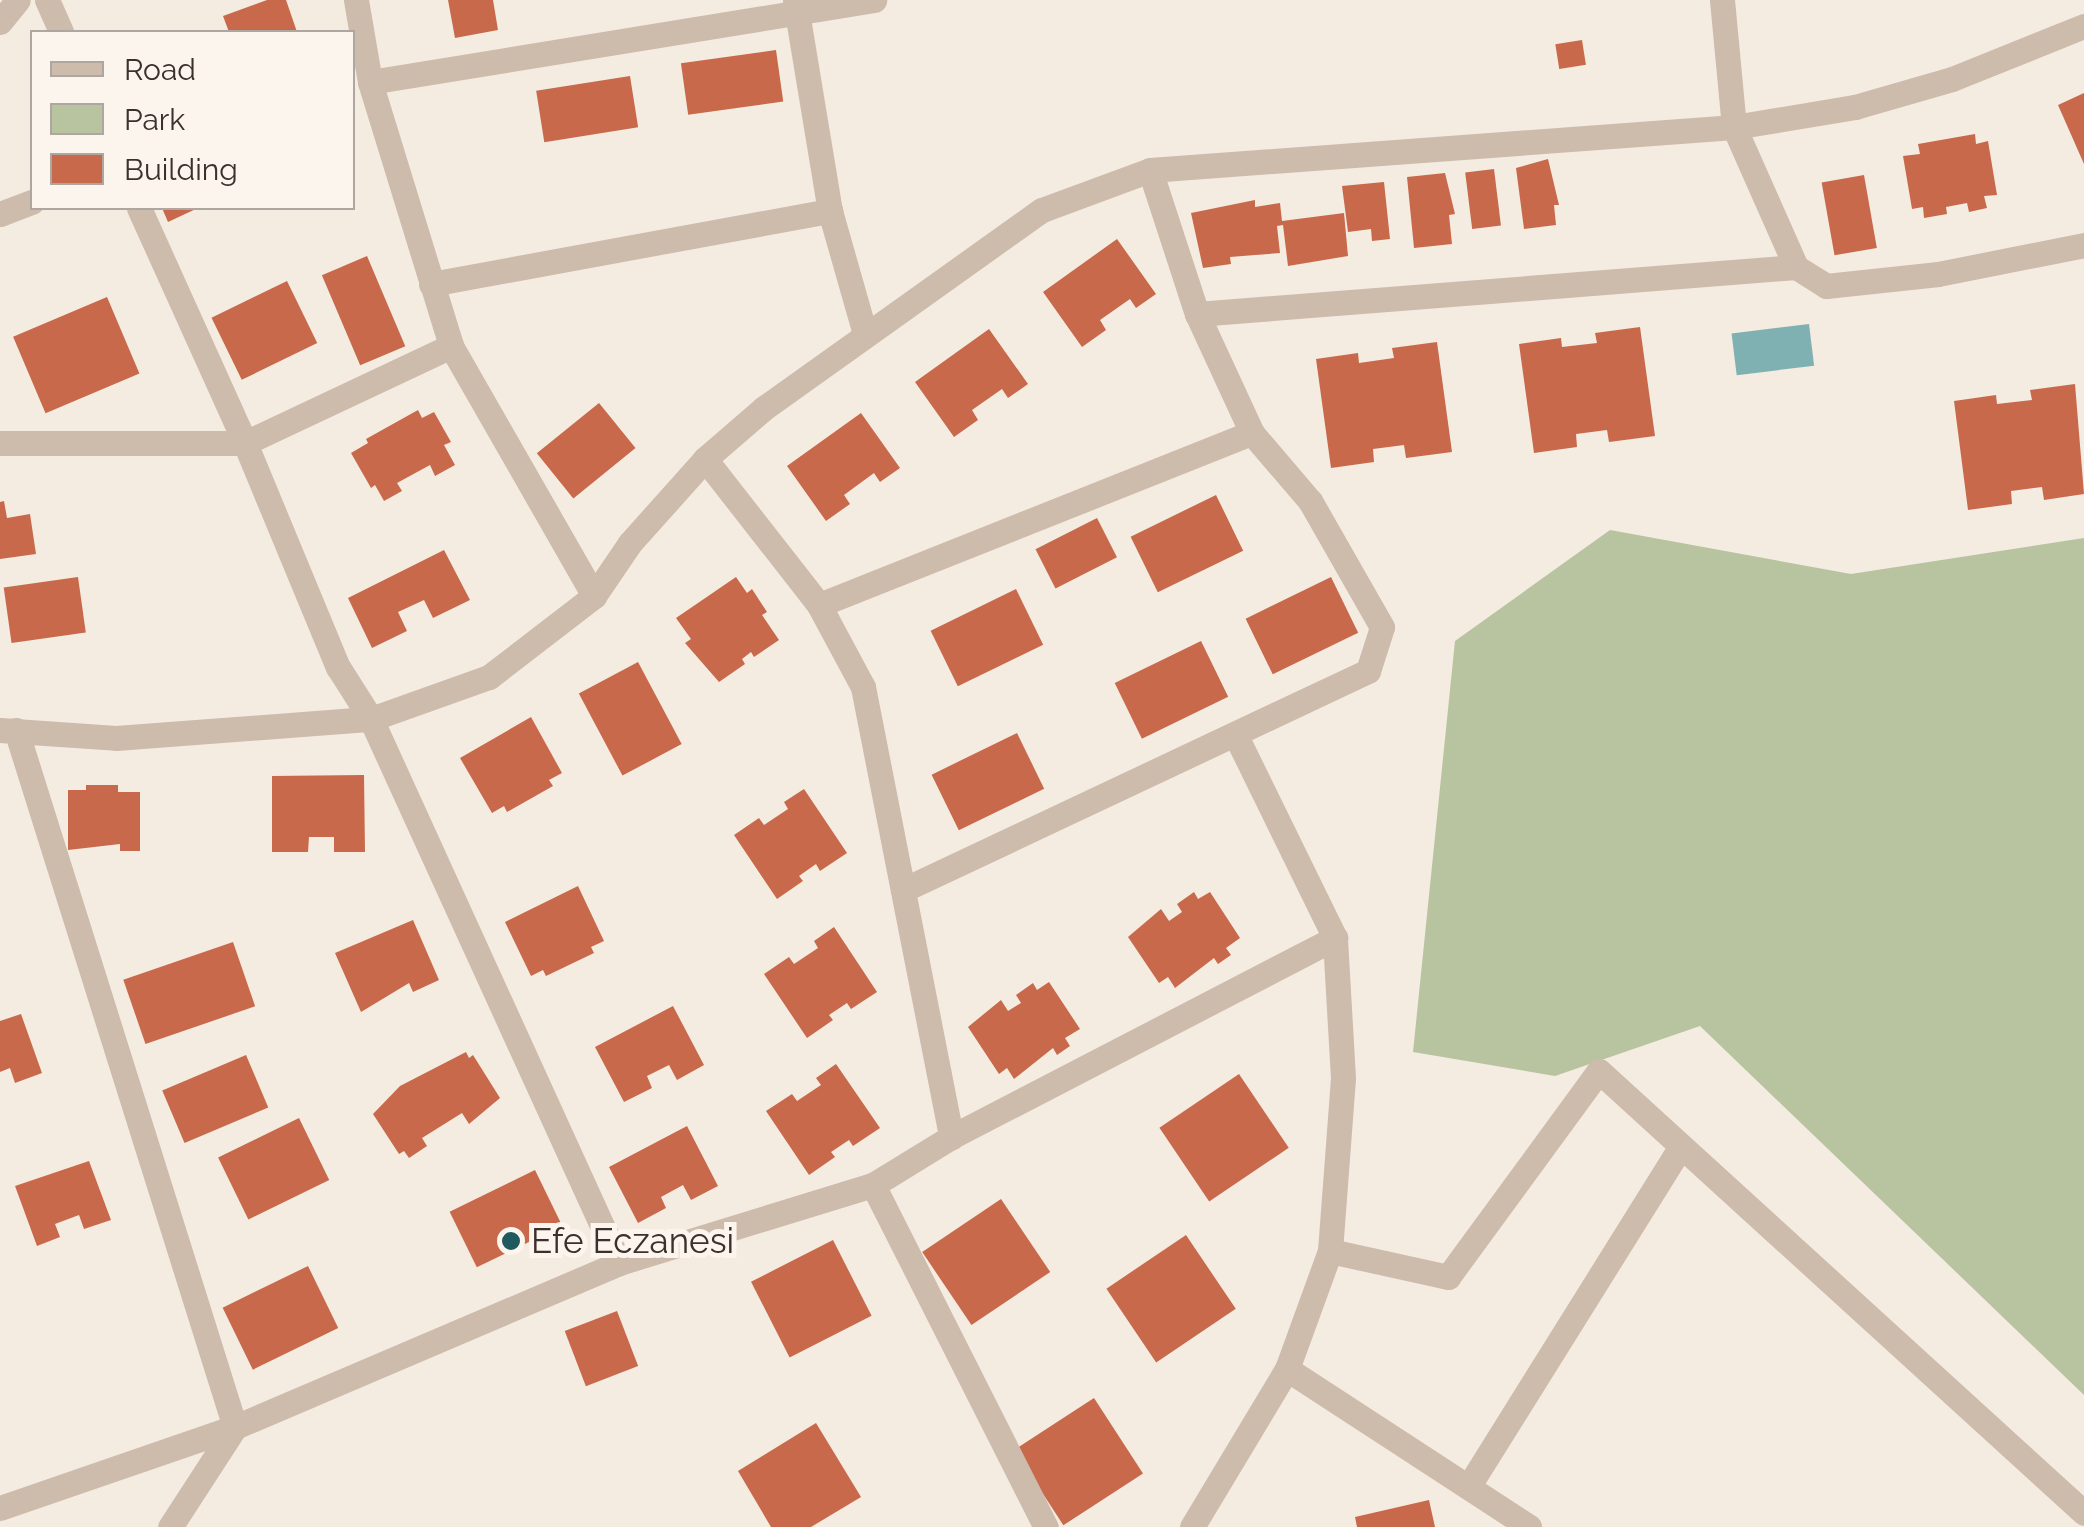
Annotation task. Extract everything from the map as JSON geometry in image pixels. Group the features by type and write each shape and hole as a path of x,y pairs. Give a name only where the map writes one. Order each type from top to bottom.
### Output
{"street":[{"path":"0,22 18,0"},
{"path":"47,0 60,30"},
{"path":"356,0 370,82 451,346 594,596"},
{"path":"370,82 796,7 874,0"},
{"path":"1722,0 1734,127 1796,267 1826,286 1938,274 2084,244"},
{"path":"796,7 830,211 865,334"},
{"path":"235,1428 8,730 116,738 371,718 489,677 594,596 630,544 705,459 764,408 1042,210 1150,170 1734,127 1887,98 1952,79 2084,26"},
{"path":"903,890 1368,671 1382,627 1310,501 1252,434 1197,314 1150,170"},
{"path":"0,214 30,203"},
{"path":"139,210 245,443 338,667 371,718 619,1263"},
{"path":"431,284 830,211"},
{"path":"1197,314 1796,267"},
{"path":"0,443 245,443 451,346"},
{"path":"819,605 1252,434"},
{"path":"705,459 819,605 863,687 951,1137"},
{"path":"1192,1527 1287,1369 1330,1251 1344,1078 1336,938 1234,734"},
{"path":"0,1508 235,1428 619,1263 873,1185 951,1137 1336,938"},
{"path":"1330,1251 1448,1277 1599,1071 2084,1514"},
{"path":"1470,1484 1681,1146"},
{"path":"873,1185 1046,1527"},
{"path":"1287,1369 1470,1484 1529,1527"},
{"path":"170,1527 235,1428"}],"green space":[{"path":"1610,530 1851,574 2084,538 2084,1395 1700,1026 1555,1076 1413,1052 1455,641"}],"water":[{"path":"1809,324 1814,366 1737,375 1732,334"}],"building":[{"path":"267,0 286,0 296,30 228,30 223,16"},
{"path":"448,0 493,0 498,30 455,38"},
{"path":"1582,40 1586,65 1559,69 1555,44"},
{"path":"776,50 783,101 688,115 681,63"},
{"path":"630,76 638,127 544,142 536,91"},
{"path":"2084,93 2084,164 2058,105"},
{"path":"1975,134 1976,144 1988,141 1997,195 1984,196 1987,208 1969,212 1967,203 1946,207 1947,214 1924,218 1923,207 1912,209 1903,156 1920,154 1918,144"},
{"path":"1548,159 1559,205 1554,205 1556,225 1524,229 1516,168"},
{"path":"1494,169 1501,226 1472,229 1465,173"},
{"path":"1445,173 1455,214 1449,215 1452,244 1414,248 1407,177"},
{"path":"1864,175 1877,248 1835,255 1822,182"},
{"path":"1384,182 1390,239 1372,241 1371,229 1348,232 1342,186"},
{"path":"1255,200 1255,207 1280,203 1282,221 1344,213 1348,256 1288,266 1283,225 1277,226 1280,253 1230,257 1231,264 1203,268 1191,213"},
{"path":"163,210 194,210 168,222"},
{"path":"1117,239 1156,294 1136,308 1130,299 1100,320 1106,330 1082,347 1043,292"},
{"path":"367,256 405,346 360,365 322,275"},
{"path":"287,281 317,343 242,380 212,318"},
{"path":"107,297 139,373 46,413 13,337"},
{"path":"1640,327 1655,436 1609,442 1607,430 1576,434 1577,447 1534,453 1519,344 1561,338 1562,347 1597,343 1595,333"},
{"path":"989,329 1028,384 1008,398 1002,389 972,410 978,420 954,437 915,382"},
{"path":"1437,342 1452,452 1406,458 1404,445 1373,449 1374,462 1331,468 1316,359 1358,353 1359,363 1394,358 1392,348"},
{"path":"2075,384 2084,494 2044,500 2042,487 2011,491 2012,504 1968,510 1954,401 1996,395 1997,404 2032,400 2030,390"},
{"path":"599,403 636,448 573,498 537,453"},
{"path":"418,410 422,418 434,412 451,442 444,445 455,465 435,476 430,465 397,483 402,491 384,501 375,485 371,488 351,453 368,443 366,439"},
{"path":"861,413 900,468 880,482 874,473 844,495 850,504 826,521 787,466"},
{"path":"1216,495 1243,551 1158,592 1131,537"},
{"path":"4,501 7,518 30,514 36,554 0,559 0,502"},
{"path":"1097,518 1117,557 1055,589 1036,549"},
{"path":"444,550 470,600 433,618 424,600 398,612 407,631 372,648 348,598"},
{"path":"78,577 86,632 12,643 4,587"},
{"path":"736,577 747,593 752,589 767,612 762,615 779,640 754,657 751,652 742,659 745,664 719,682 685,643 691,639 676,618"},
{"path":"1331,577 1358,633 1273,674 1246,619"},
{"path":"1016,589 1043,645 958,686 931,631"},
{"path":"1201,641 1228,697 1142,739 1115,683"},
{"path":"638,662 682,744 623,776 579,693"},
{"path":"531,717 562,773 549,780 553,786 507,812 504,806 492,813 460,758"},
{"path":"1017,733 1044,789 959,830 932,775"},
{"path":"364,775 365,852 334,852 334,837 309,837 308,852 272,852 272,776"},
{"path":"86,785 118,785 118,792 140,792 140,851 120,851 120,844 68,850 68,790 86,790"},
{"path":"804,789 847,853 820,871 816,864 799,876 803,881 777,899 734,835 759,818 764,825 788,809 784,802"},
{"path":"578,886 604,941 591,947 594,953 546,976 543,970 531,976 505,922"},
{"path":"1194,892 1198,899 1210,892 1240,938 1226,948 1231,955 1218,964 1214,958 1175,988 1168,977 1159,983 1128,937 1161,909 1169,921 1182,912 1177,904"},
{"path":"413,920 439,980 413,992 409,983 361,1012 335,953"},
{"path":"834,927 877,992 851,1009 847,1003 829,1015 833,1020 807,1038 764,974 789,957 794,964 818,948 814,941"},
{"path":"233,942 255,1006 145,1044 123,980"},
{"path":"1049,982 1080,1029 1065,1038 1070,1046 1057,1055 1053,1048 1014,1079 1007,1068 999,1074 968,1027 1001,1000 1008,1011 1021,1003 1016,995 1033,983 1037,990"},
{"path":"673,1006 704,1065 677,1080 669,1065 647,1076 652,1088 624,1102 595,1047"},
{"path":"21,1014 42,1073 15,1083 10,1068 0,1072 0,1021"},
{"path":"466,1052 469,1058 473,1055 500,1098 469,1124 462,1113 422,1138 427,1146 409,1158 404,1151 399,1154 373,1114 400,1086"},
{"path":"246,1055 268,1107 185,1143 162,1091"},
{"path":"836,1064 880,1128 853,1146 849,1140 831,1152 835,1157 809,1175 766,1111 792,1094 797,1101 821,1085 816,1078"},
{"path":"1239,1074 1289,1148 1209,1201 1159,1128"},
{"path":"299,1118 329,1180 248,1219 218,1157"},
{"path":"687,1126 718,1186 691,1200 683,1185 661,1197 666,1208 638,1223 609,1167"},
{"path":"89,1161 111,1220 84,1229 79,1215 55,1224 60,1237 37,1246 15,1186"},
{"path":"535,1170 562,1226 477,1267 450,1212"},
{"path":"1001,1199 1050,1272 971,1325 922,1252"},
{"path":"1186,1235 1236,1309 1156,1362 1106,1289"},
{"path":"833,1240 872,1316 790,1358 751,1282"},
{"path":"308,1266 338,1328 253,1370 223,1308"},
{"path":"617,1311 638,1366 586,1386 565,1331"},
{"path":"1094,1398 1143,1473 1063,1525 1014,1450"},
{"path":"816,1423 861,1497 811,1527 771,1527 738,1471"},
{"path":"1429,1500 1435,1527 1357,1527 1355,1517"}],"place":[{"name":"Efe Eczanesi","path":"511,1241"}]}
